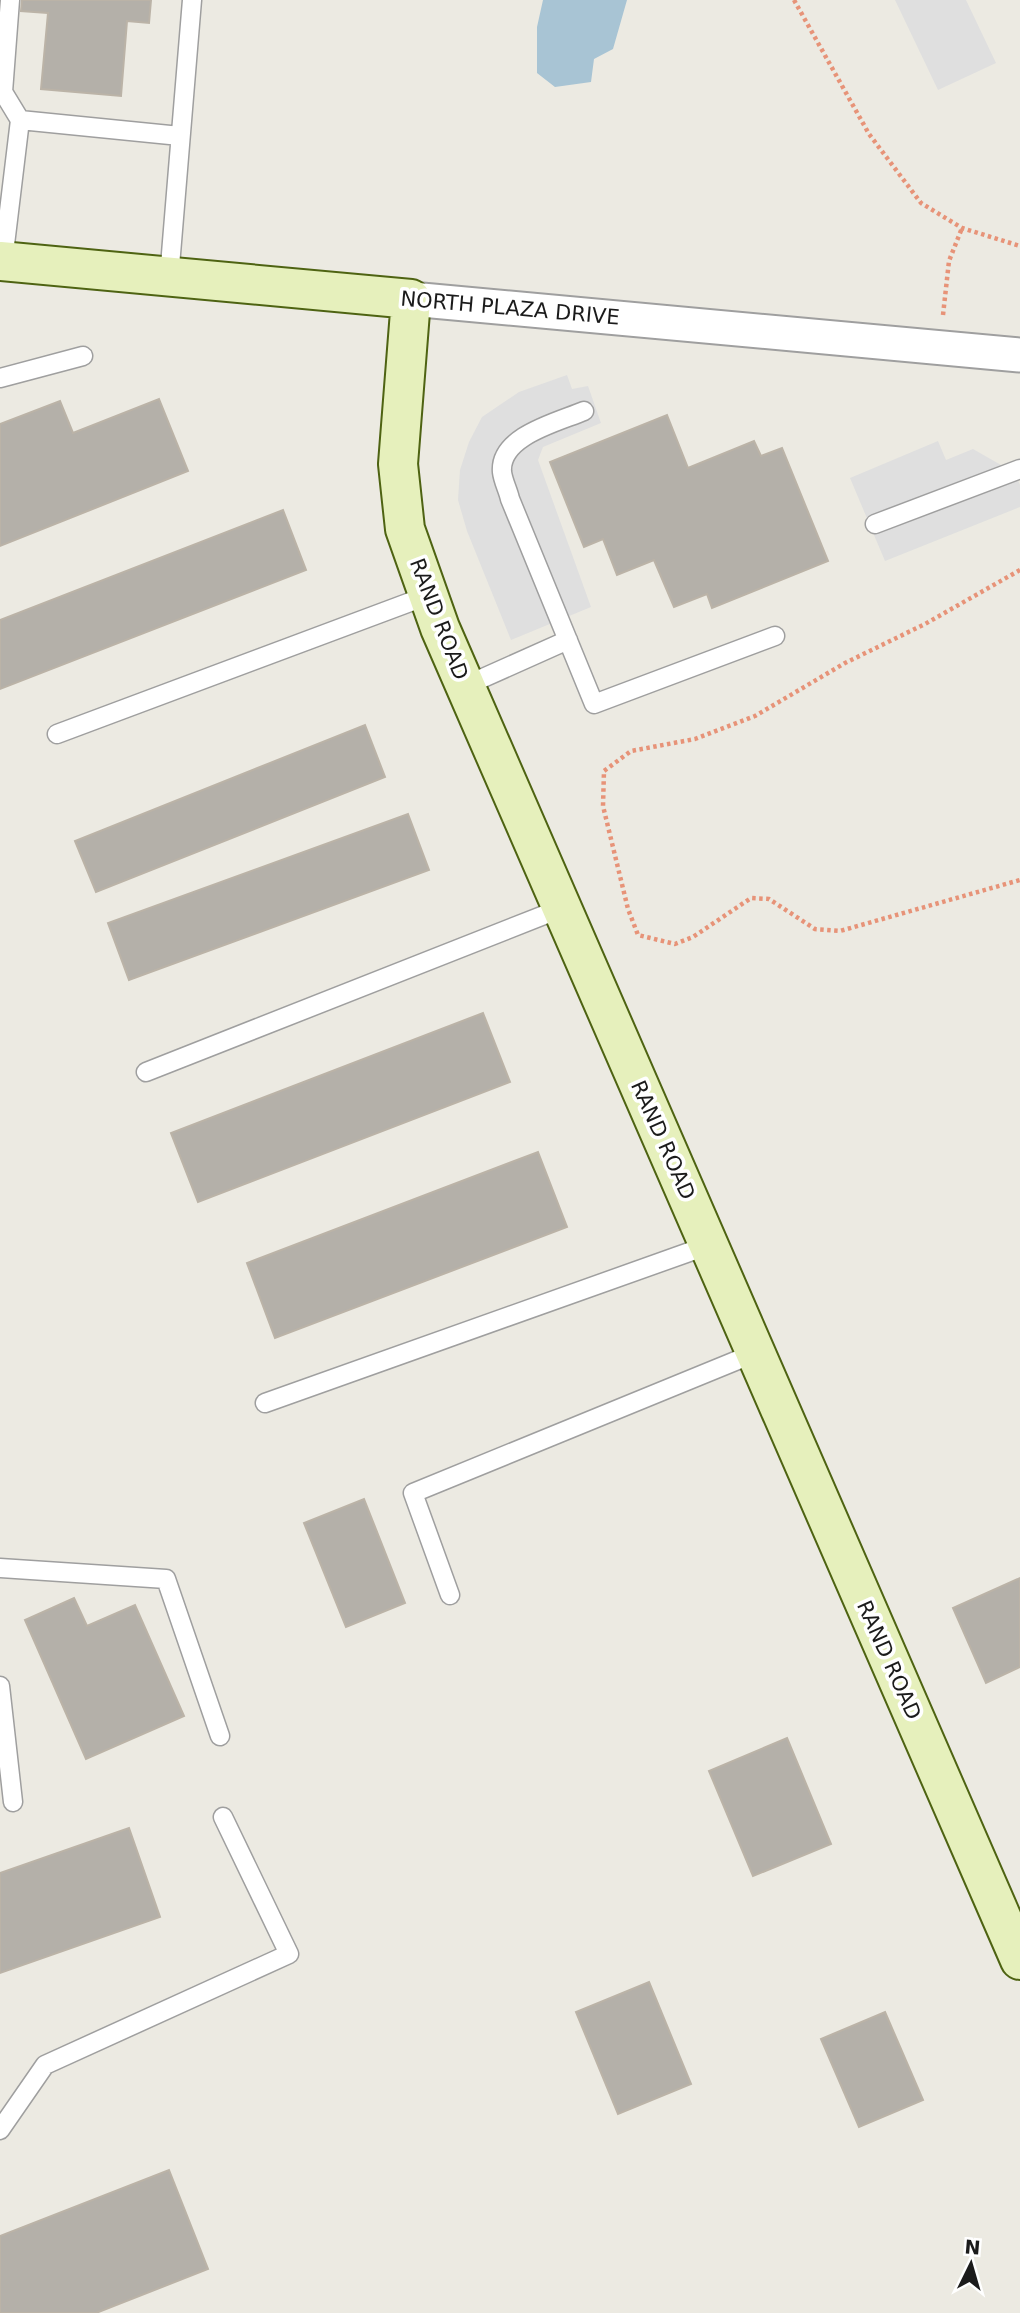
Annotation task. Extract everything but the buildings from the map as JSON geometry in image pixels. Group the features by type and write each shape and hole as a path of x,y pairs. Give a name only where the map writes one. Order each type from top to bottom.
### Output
{"street":[{"name":"NORTH PLAZA DRIVE","path":"2,261 1020,355"},
{"name":"RAND ROAD","path":"411,299 398,464 405,529 429,595 465,686 1020,1960"}],"lane":[{"path":"2,261 20,120 3,92 10,0"},
{"path":"169,278 191,0"},
{"path":"20,120 180,135"},
{"path":"0,378 83,355"},
{"path":"584,411 517,439 508,449 502,470 510,499 594,704 775,636"},
{"path":"875,524 1020,468"},
{"path":"57,734 429,595"},
{"path":"465,686 568,640"},
{"path":"146,1072 562,908"},
{"path":"265,1403 709,1245"},
{"path":"450,1595 413,1493 755,1353"},
{"path":"0,1568 166,1579 220,1736"},
{"path":"0,1686 13,1802"},
{"path":"0,2130 45,2065 289,1954 223,1817"}],"path":[{"path":"794,0 869,134 921,203 962,228 1020,246"},
{"path":"940,348 949,261 962,228"},
{"path":"1020,570 925,624 845,663 755,716 695,739 631,751 604,771 603,806 628,909 638,934 675,944 693,937 751,898 769,900 815,929 840,931 1020,880"}],"shaded area":[{"path":"895,0 966,0 996,63 938,90"},
{"path":"567,375 572,389 588,386 601,423 543,447 538,460 591,607 511,640 467,531 458,500 460,470 469,442 482,417 519,392"},
{"path":"938,441 946,460 973,449 1015,473 1020,485 1020,507 885,561 850,478"}],"water":[{"path":"543,0 627,0 613,49 594,59 591,82 555,87 537,73 537,27"}]}
